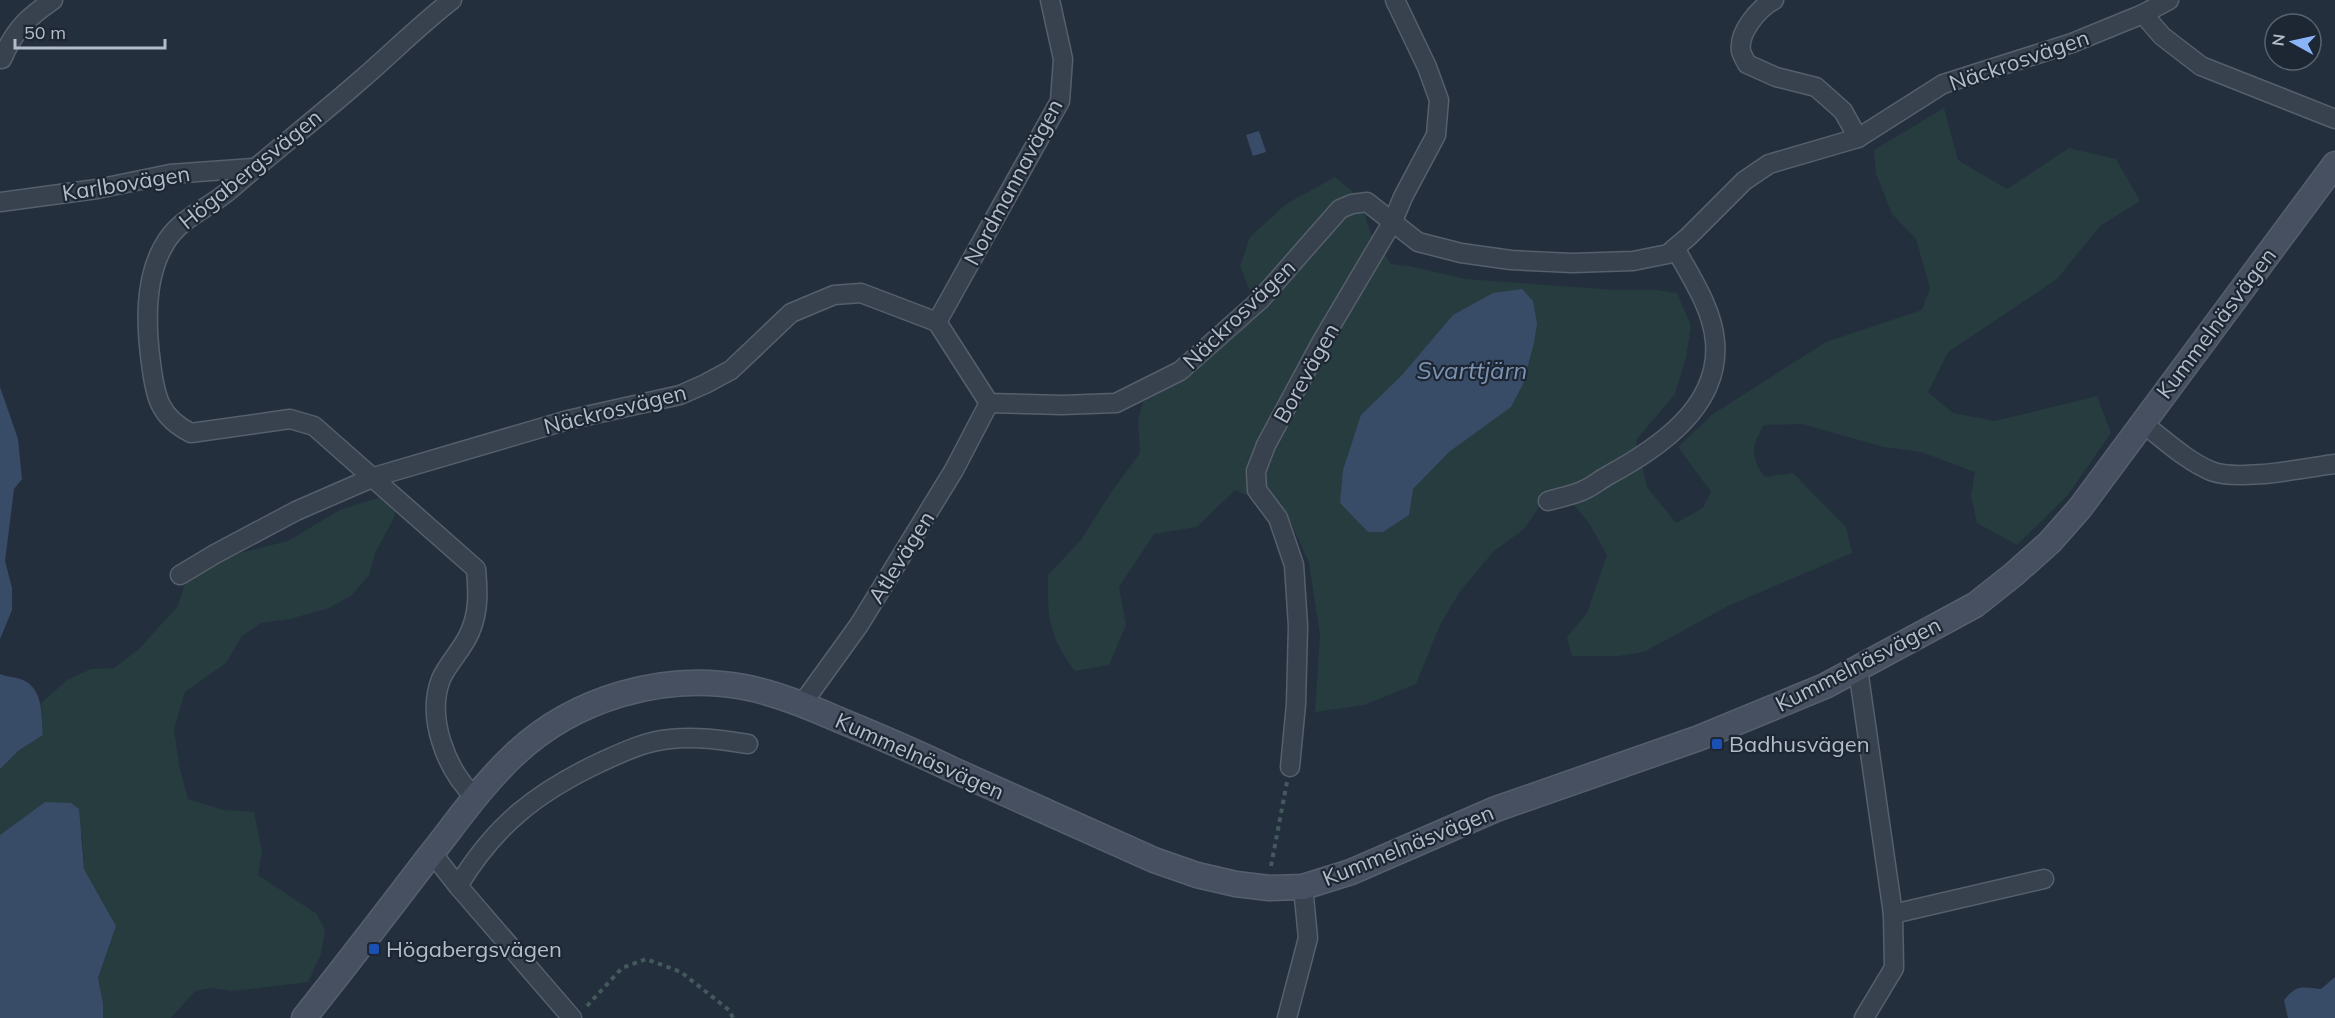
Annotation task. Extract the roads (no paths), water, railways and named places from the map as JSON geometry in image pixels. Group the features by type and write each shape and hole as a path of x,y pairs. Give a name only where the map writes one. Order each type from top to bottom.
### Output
{"street":[{"path":"2,58 10,40 20,26 53,0"},
{"name":"Högabergsvägen","path":"452,0 229,190 175,228 162,248 152,274 148,304 151,360 156,394 164,412 178,427 191,433 290,419 314,426 476,569 478,603 470,633 441,679 434,706 442,746 464,787 475,797"},
{"name":"Nordmannavägen","path":"937,322 1060,101 1063,58 1050,0"},
{"name":"Borevägen","path":"1290,766 1296,704 1298,626 1294,565 1278,518 1257,490 1256,471 1266,445 1322,341 1393,220 1436,135 1439,100 1427,67 1395,0"},
{"path":"1774,0 1763,6 1746,28 1741,49 1747,64 1776,77 1816,87 1843,111 1858,138"},
{"name":"Näckrosvägen","path":"989,403 1062,405 1116,403 1180,371 1260,300 1340,209 1352,204 1367,202 1393,220 1418,242 1461,253 1510,260 1572,263 1633,261 1668,254 1744,181 1769,164 1858,138 1943,84 2072,43 2143,14 2169,0"},
{"path":"2143,14 2162,36 2201,66 2335,119"},
{"name":"Kummelnäsvägen","path":"304,1018 475,797 515,754 569,715 600,701 632,691 701,682 747,687 802,704 896,743 1154,860 1197,875 1236,884 1269,888 1303,886 1351,872 1496,809 1699,738 1825,686 1974,605 2050,542 2080,508 2335,164"},
{"name":"Karlbovägen","path":"0,202 97,189 170,174 253,168"},
{"path":"1548,501 1581,492 1648,453 1671,435 1695,409 1709,382 1714,360 1715,340 1707,307 1675,249"},
{"name":"Näckrosvägen","path":"180,574 296,511 374,477 568,420 680,395 731,370 791,313 834,295 861,293 937,322"},
{"path":"937,322 989,403"},
{"name":"Atlevägen","path":"802,704 870,606 954,470 989,403"},
{"path":"2142,423 2196,463 2213,472 2234,475 2335,464"},
{"path":"1858,669 1893,914 1894,968 1864,1018"},
{"path":"458,886 471,865 495,835 522,809 554,787 588,768 644,744 669,739 705,738 748,744"},
{"path":"432,853 458,886 578,1014"},
{"path":"1893,914 2044,879"},
{"path":"1287,1018 1308,938 1303,886"}],"water":[{"path":"1259,131 1266,152 1253,156 1246,135"},
{"name":"Svarttjärn","path":"1522,289 1533,301 1537,323 1523,384 1511,407 1449,452 1413,489 1409,515 1383,532 1368,532 1340,503 1343,470 1361,415 1402,375 1453,315 1493,293"},
{"path":"0,387 18,439 22,479 14,489 5,561 12,588 12,610 0,639"},
{"path":"0,674 23,680 35,690 40,704 43,735 18,751 0,769"},
{"path":"45,802 71,803 79,809 84,869 116,926 98,978 103,1003 103,1018 0,1018 0,835"},
{"path":"2335,977 2335,1018 2288,1018 2284,1000 2293,991 2304,987 2321,989"}],"place":[{"name":"Badhusvägen","path":"1717,744"},
{"name":"Högabergsvägen","path":"374,949"}]}
